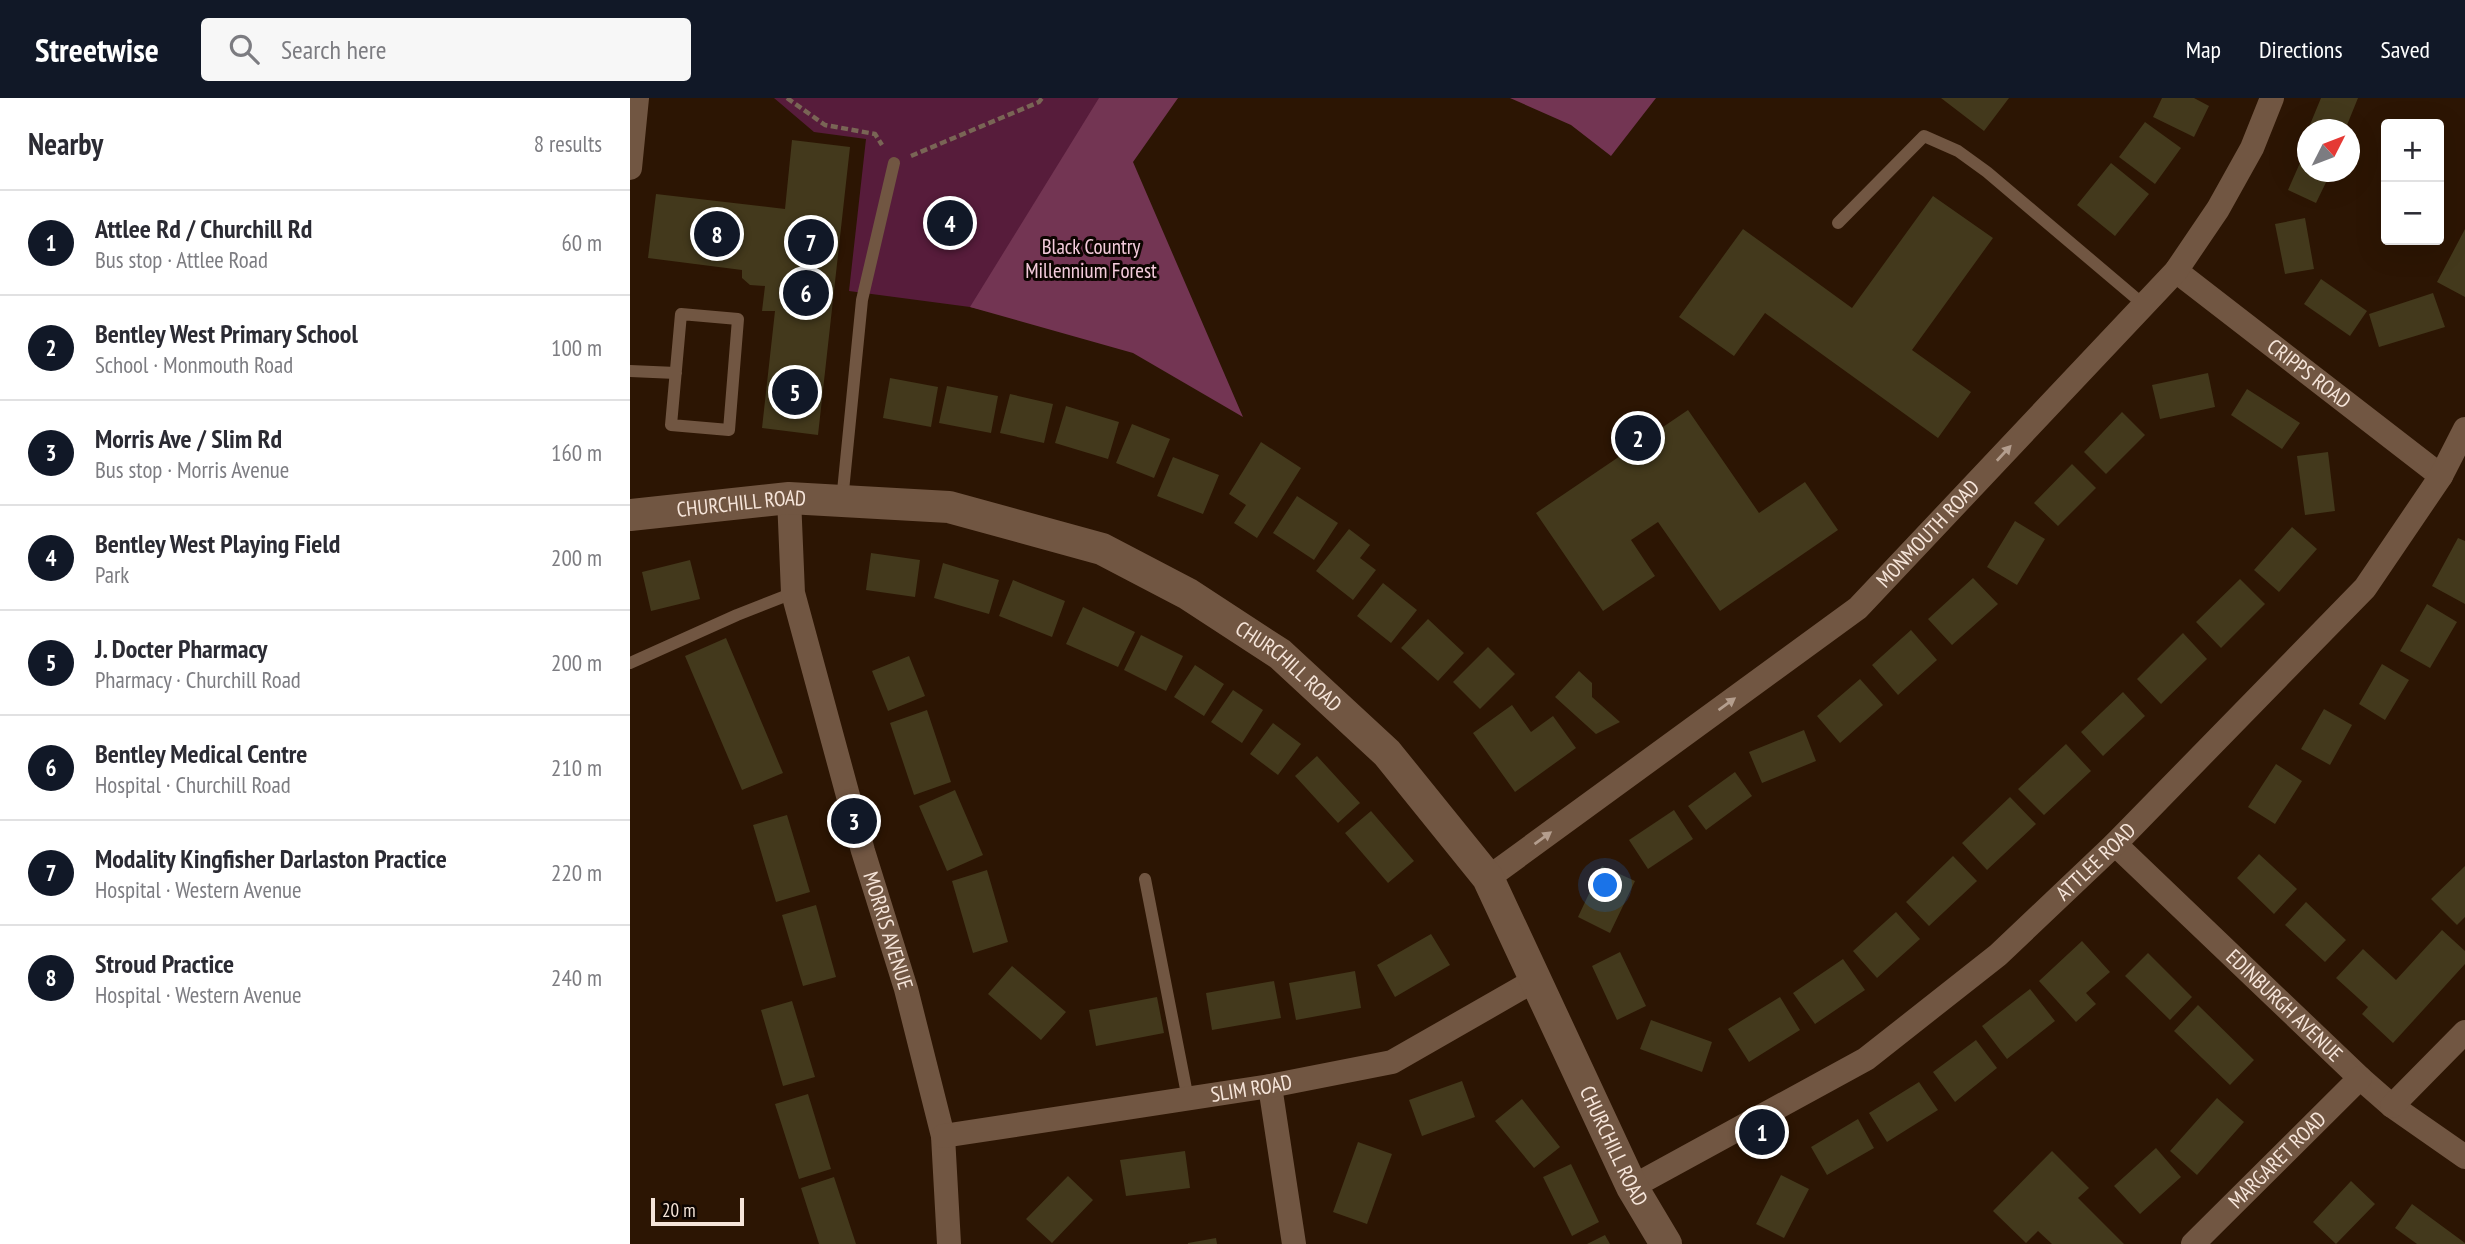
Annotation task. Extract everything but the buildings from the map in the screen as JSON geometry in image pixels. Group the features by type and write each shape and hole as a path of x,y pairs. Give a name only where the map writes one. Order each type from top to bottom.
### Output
{"street":[{"path":"630,168 637,98"},
{"name":"MONMOUTH ROAD","path":"1488,878 1858,608 2176,271 2225,197 2252,148 2272,98"},
{"name":"CRIPPS ROAD","path":"2176,271 2441,476"},
{"name":"ATTLEE ROAD","path":"1632,1186 1867,1059 1998,955 2115,844 2365,588 2441,476 2465,429"},
{"name":"CHURCHILL ROAD","path":"630,515 789,498 949,507 1102,549 1188,594 1280,654 1387,753 1488,878 1632,1186 1666,1244"},
{"name":"MORRIS AVENUE","path":"789,498 793,593 863,851 906,989 943,1136 949,1244"},
{"name":"EDINBURGH AVENUE","path":"2115,844 2360,1078 2392,1106 2465,1157"},
{"name":"SLIM ROAD","path":"943,1136 1270,1086 1392,1062 1537,979"},
{"path":"2392,1106 2465,1032"},
{"name":"MARGARET ROAD","path":"2195,1243 2360,1078"},
{"path":"1270,1086 1294,1244"}],"lane":[{"path":"1838,223 1924,136 1958,151 1987,172 2144,305"},
{"path":"842,501 862,300 894,163"},
{"path":"681,314 738,319 729,430 671,425 676,373 681,314"},
{"path":"630,370 676,373"},
{"path":"630,663 793,593"},
{"path":"1146,879 1188,1099"}],"path":[{"path":"787,98 825,125 875,134 894,163 1040,102 1042,98"}],"shaded area":[{"path":"774,98 1115,98 1000,314 970,307 849,291 866,139 814,132"}],"green space":[{"name":"Black Country Millennium Forest","path":"1099,98 1178,98 1133,162 1243,417 1133,353 970,307"},
{"path":"1510,98 1656,98 1611,156 1571,125"}],"place":[{"name":"Bentley West Playing Field","path":"950,223"},
{"name":"Stroud Practice","path":"717,234"},
{"name":"Modality Kingfisher Darlaston Practice","path":"811,242"},
{"name":"Bentley Medical Centre","path":"806,293"},
{"name":"J. Docter Pharmacy","path":"795,392"},
{"name":"Bentley West Primary School","path":"1638,438"},
{"name":"Morris Ave / Slim Rd","path":"854,821"},
{"name":"Attlee Rd / Churchill Rd","path":"1762,1132"}]}
